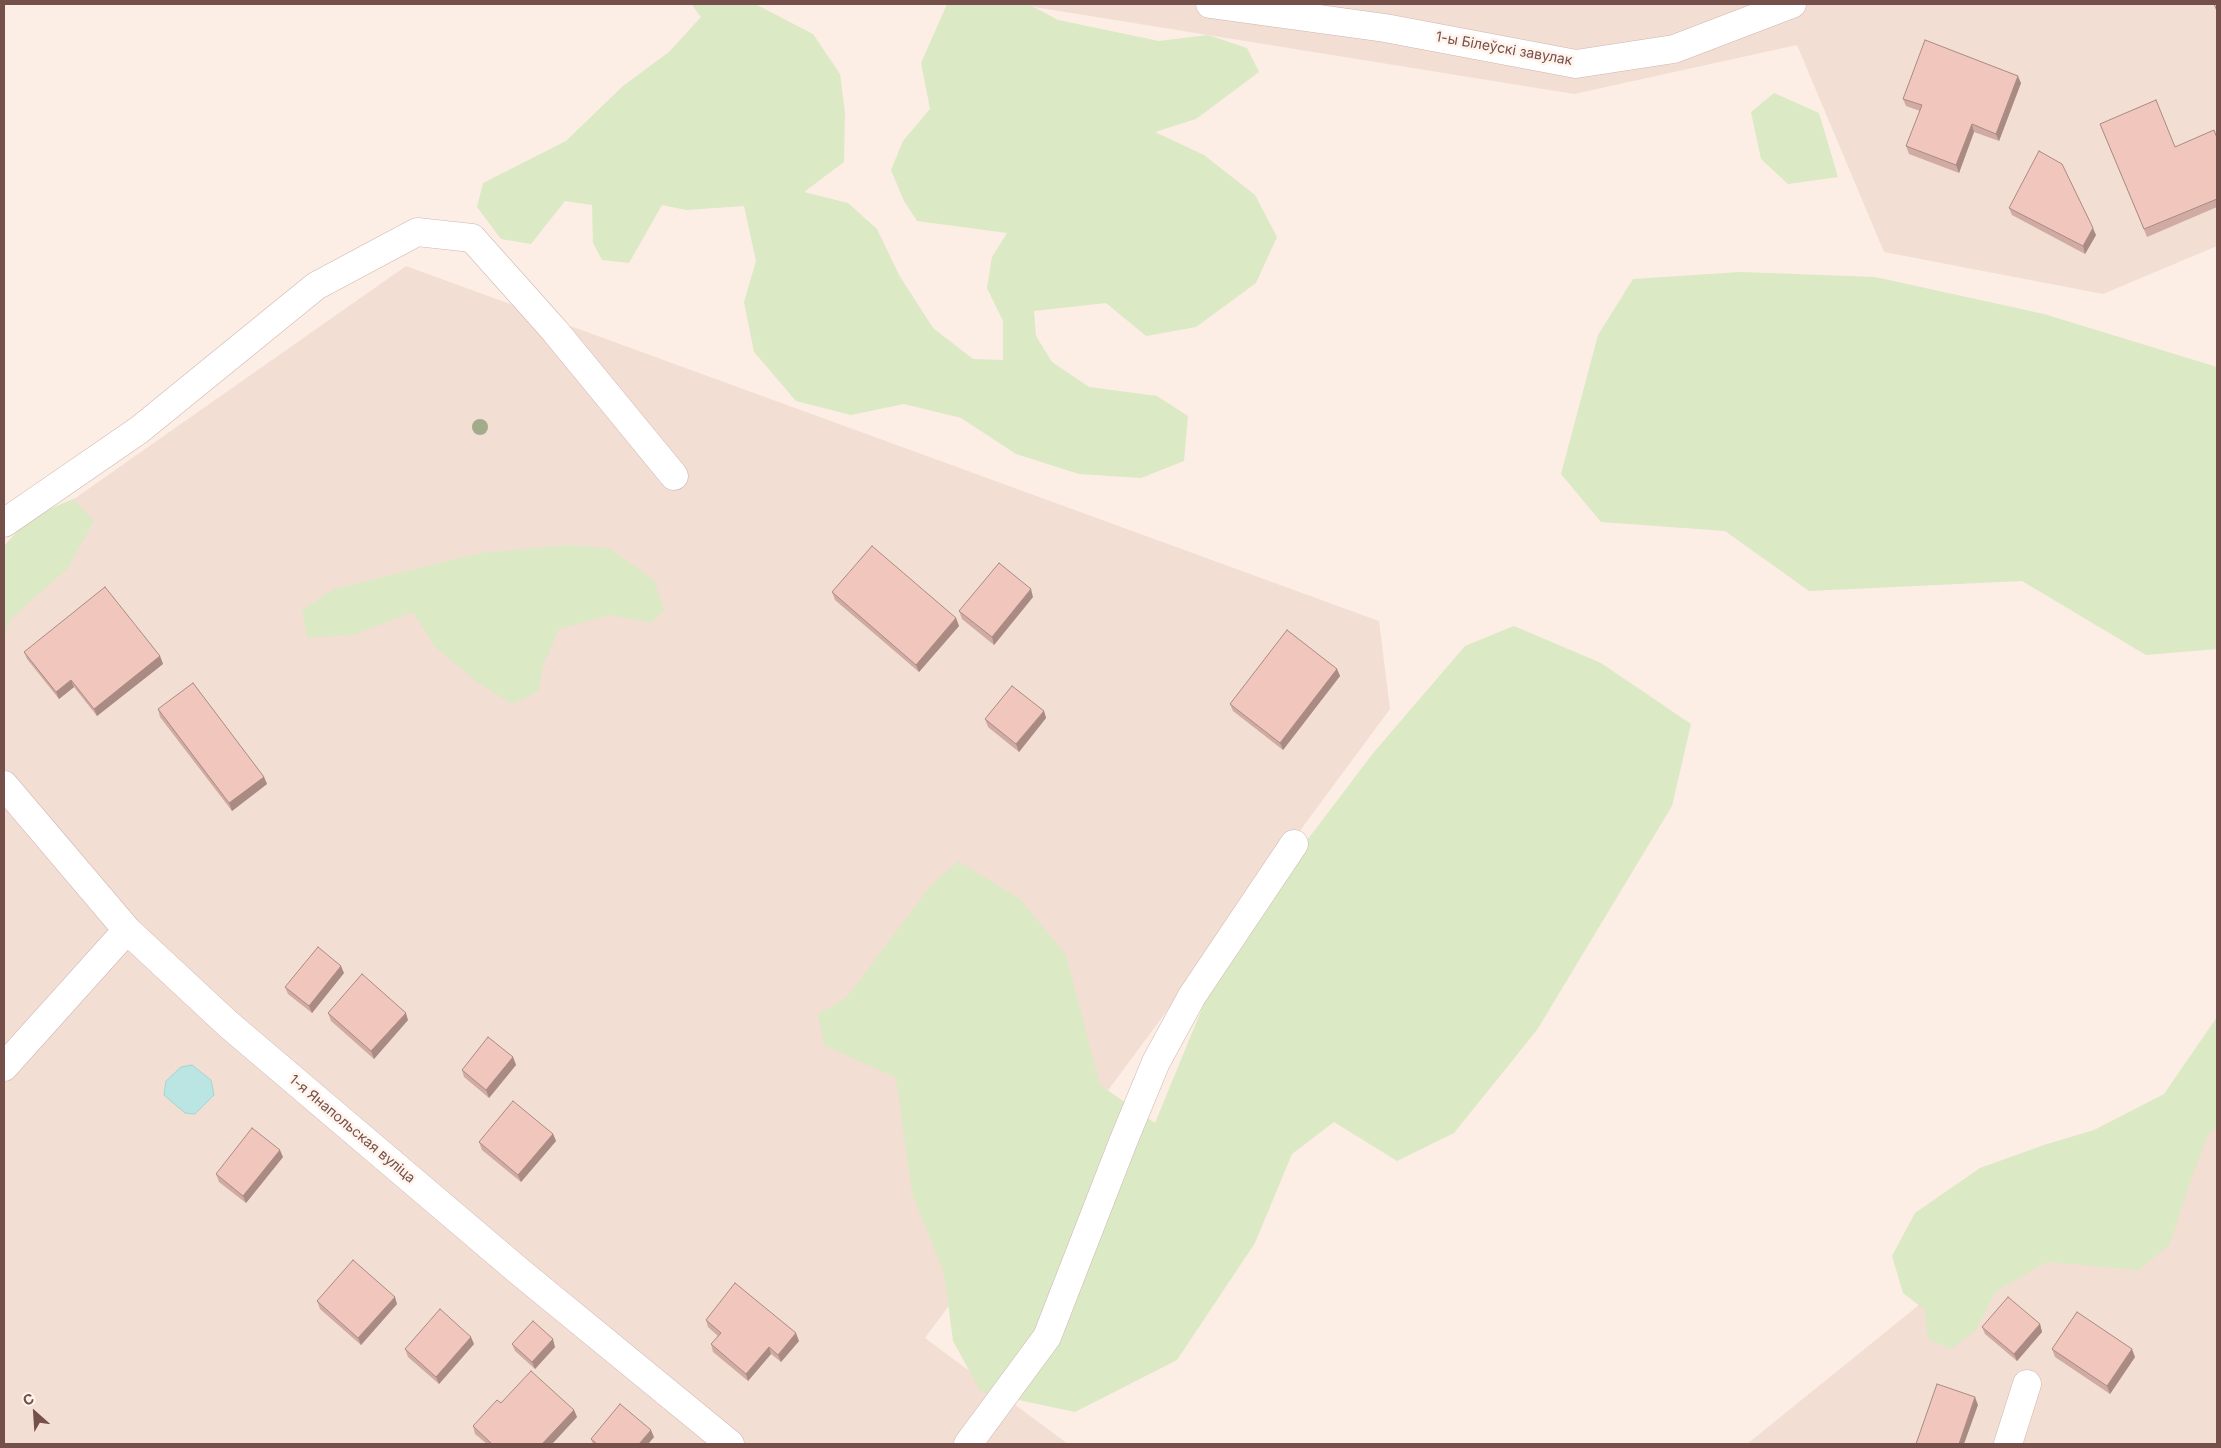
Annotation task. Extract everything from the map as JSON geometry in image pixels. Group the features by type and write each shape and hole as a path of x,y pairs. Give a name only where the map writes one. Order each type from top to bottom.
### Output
{"street":[{"name":"1-ы Білеўскі завулак","path":"1210,4 1385,28 1576,64 1674,49 1792,4"},
{"path":"4,523 140,430 316,286 417,232 472,238 555,331 674,476"},
{"name":"1-я Янапольская вуліца","path":"4,785 126,930 236,1030 520,1272 730,1444"},
{"path":"968,1444 1047,1337 1156,1062 1192,996 1294,844"},
{"path":"4,1067 126,930"},
{"path":"2008,1444 2028,1384"}],"shaded area":[{"path":"1027,4 2217,4 2217,246 2103,294 1884,252 1797,45 1574,94 1028,6"},
{"path":"406,266 1379,621 1390,709 925,1338 1068,1444 4,1444 4,548"},
{"path":"2217,1064 2217,1444 1747,1444"}],"green space":[{"path":"691,4 758,4 813,34 840,74 845,113 844,162 804,192 848,203 877,229 899,275 933,328 973,359 1003,360 1003,321 987,288 992,257 1007,233 917,221 904,201 891,170 903,141 930,109 921,63 947,4 1028,4 1058,20 1159,41 1208,35 1247,48 1259,72 1196,119 1155,132 1204,155 1255,195 1277,237 1256,283 1196,327 1146,336 1106,303 1034,311 1036,336 1052,362 1089,387 1157,396 1188,416 1184,461 1141,478 1079,474 1016,454 961,418 904,404 851,415 796,401 754,352 744,302 756,261 744,206 686,210 662,205 629,263 602,260 593,243 592,205 565,201 531,244 501,239 477,207 483,183 566,141 623,86 669,52 701,17"},
{"path":"1774,93 1819,113 1838,177 1788,184 1761,159 1751,112"},
{"path":"1740,272 1875,277 2044,314 2217,367 2217,649 2146,655 2022,581 1809,591 1725,531 1601,522 1561,474 1598,335 1633,279"},
{"path":"73,499 94,521 67,569 10,619 4,636 4,546 29,518"},
{"path":"567,545 609,548 654,580 664,610 651,623 610,615 559,629 543,665 539,691 512,704 477,682 435,647 413,612 353,635 307,638 302,610 334,589 481,553"},
{"path":"1514,626 1601,663 1691,724 1672,806 1537,1030 1454,1133 1397,1161 1334,1122 1292,1154 1255,1243 1177,1360 1075,1412 981,1392 953,1341 944,1273 912,1193 896,1078 824,1045 818,1014 847,997 929,888 958,861 1020,899 1066,955 1100,1085 1155,1123 1229,943 1374,752 1465,646"},
{"path":"2217,1017 2217,1125 2208,1135 2190,1182 2170,1244 2139,1270 2047,1262 1995,1292 1976,1330 1951,1349 1928,1339 1925,1310 1903,1293 1892,1256 1915,1213 1980,1168 2044,1145 2094,1130 2164,1094"}],"water":[{"path":"192,1065 211,1080 214,1095 195,1114 185,1113 164,1095 166,1081 181,1067"}],"building":[{"path":"1925,40 2018,76 1996,134 1972,124 1956,165 1906,146 1922,105 1903,99"},
{"path":"2156,100 2175,147 2214,130 2217,138 2217,199 2144,229 2100,124"},
{"path":"2039,151 2062,164 2093,228 2083,246 2009,208"},
{"path":"872,546 956,618 916,665 832,592"},
{"path":"999,563 1031,589 992,637 959,611"},
{"path":"105,587 160,656 94,709 71,680 56,692 24,652"},
{"path":"1287,630 1337,669 1280,743 1230,704"},
{"path":"193,683 264,777 229,803 158,709"},
{"path":"1012,686 1044,711 1016,744 985,719"},
{"path":"318,947 341,966 309,1006 285,987"},
{"path":"362,974 406,1013 371,1051 328,1013"},
{"path":"488,1037 513,1057 486,1090 462,1070"},
{"path":"513,1101 553,1134 518,1175 479,1142"},
{"path":"252,1128 280,1150 243,1196 216,1174"},
{"path":"353,1260 395,1297 358,1338 317,1301"},
{"path":"735,1283 796,1333 778,1355 769,1347 746,1374 711,1344 721,1333 706,1320"},
{"path":"2008,1297 2040,1324 2014,1354 1982,1327"},
{"path":"440,1309 471,1337 436,1377 405,1349"},
{"path":"2077,1312 2132,1349 2107,1386 2052,1349"},
{"path":"533,1321 553,1339 532,1362 512,1344"},
{"path":"531,1371 574,1410 542,1444 492,1444 473,1426 497,1400 501,1403"},
{"path":"1937,1384 1975,1397 1959,1444 1916,1444"},
{"path":"620,1404 651,1430 639,1444 597,1444 591,1439"}]}
